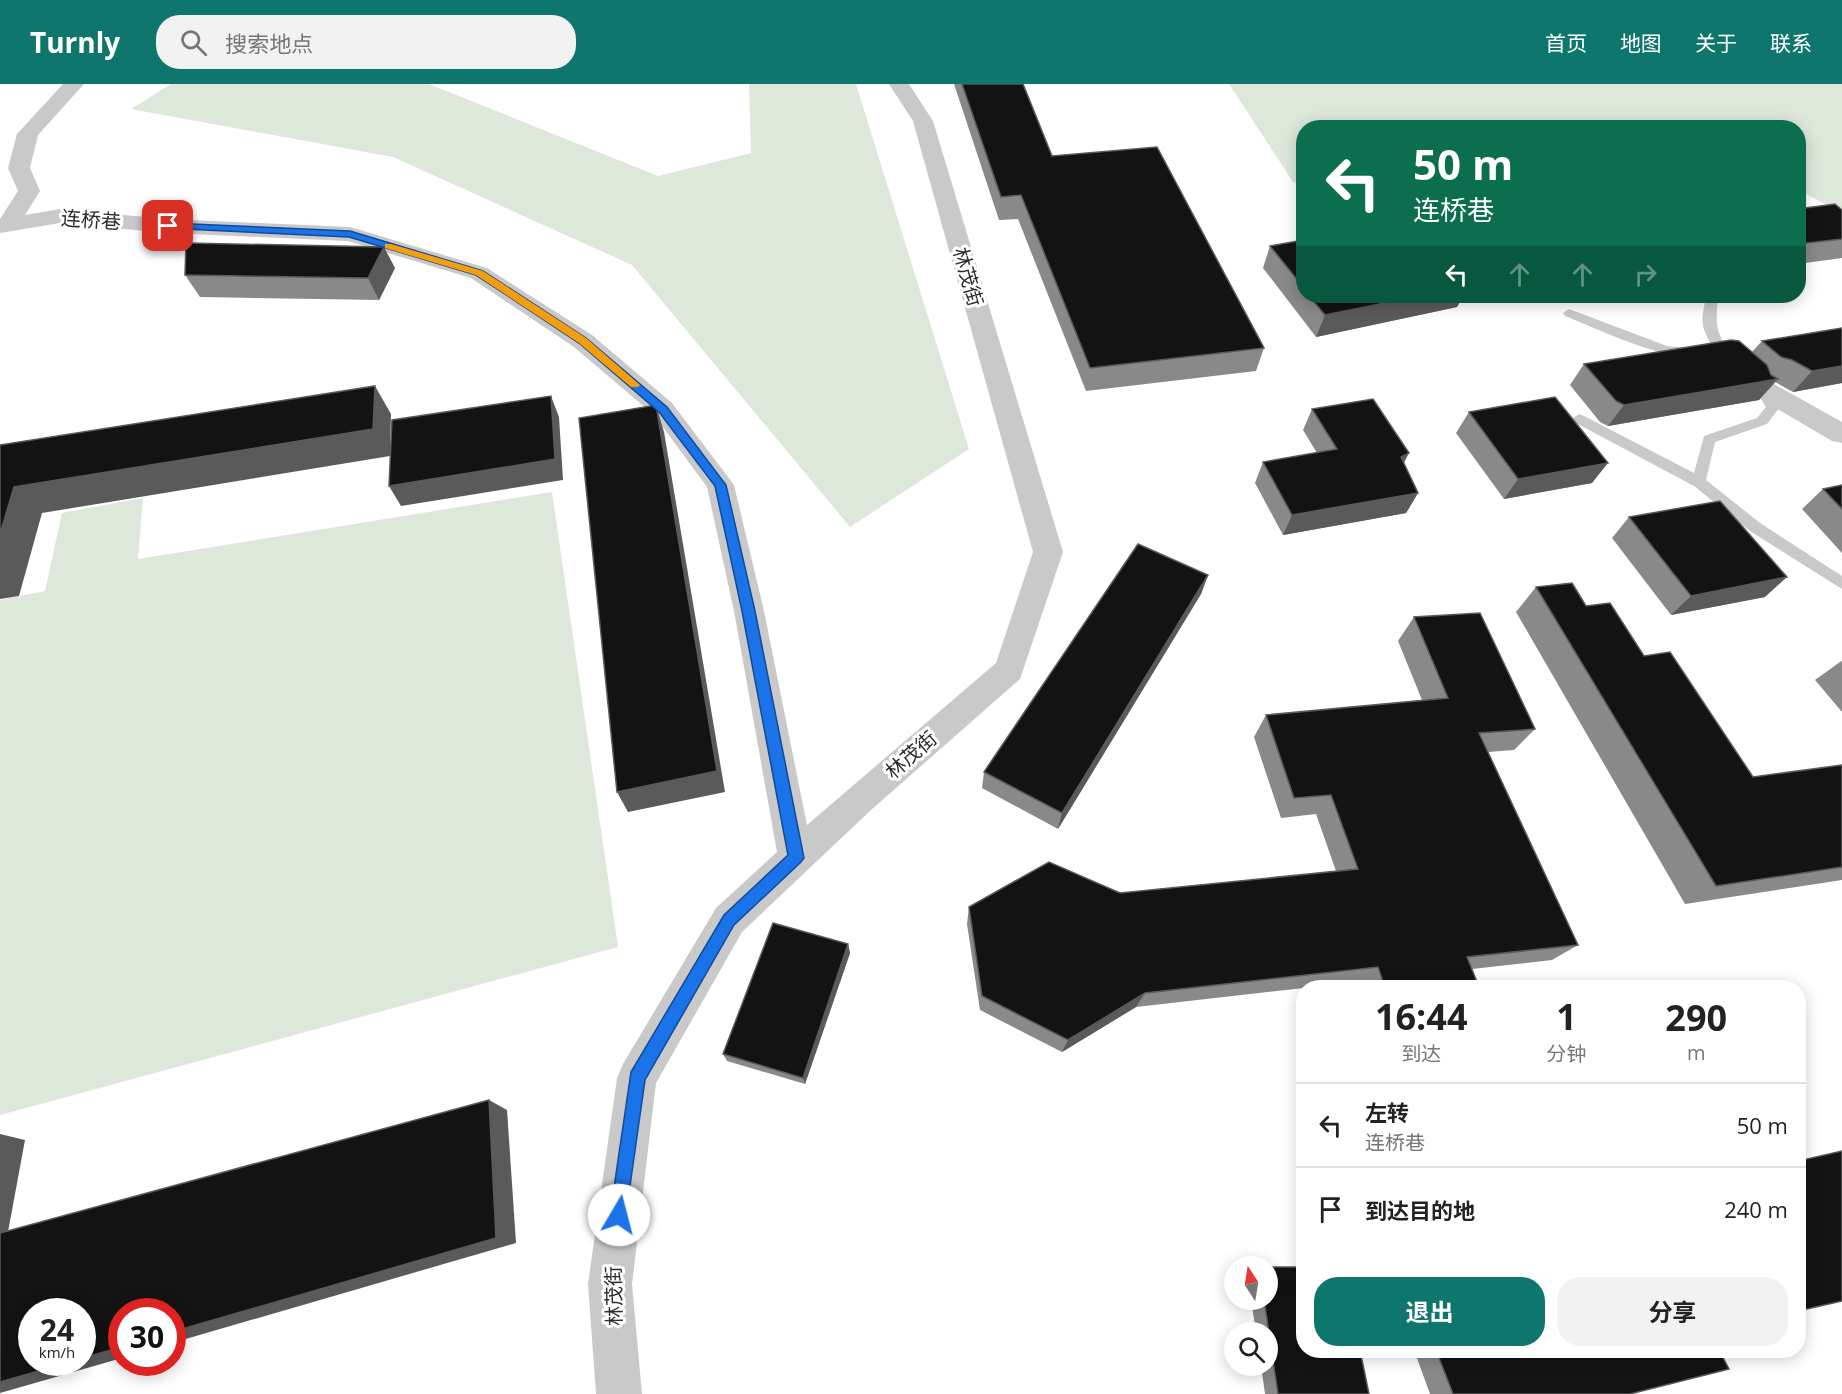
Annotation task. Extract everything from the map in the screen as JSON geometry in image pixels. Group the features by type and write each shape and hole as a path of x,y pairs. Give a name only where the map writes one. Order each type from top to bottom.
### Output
{"street":[{"path":"19,168 28,134 75,84"},
{"name":"林茂街","path":"619,1394 610,1284 637,1078 729,920 859,799 1009,670 1048,552 923,121 899,84"},
{"path":"4,225 29,191 9,142"},
{"name":"连桥巷","path":"4,225 60,216 168,226 350,234 479,273 583,341 663,409 720,485 748,611 796,858"},
{"path":"1750,378 1842,434"}],"lane":[{"path":"1699,482 1709,439 1762,421 1773,407 1750,378 1725,356 1709,325 1711,303"},
{"path":"1569,313 1665,350 1725,356"},
{"path":"1580,419 1699,482 1755,527 1842,583"}],"shaded area":[{"path":"171,84 429,84 658,176 751,153 749,84 856,84 969,449 850,527 632,265 393,157 131,109"},
{"path":"1229,84 1842,84 1842,213 1806,194 1806,120 1296,120 1296,182 1293,182"},
{"path":"552,492 618,947 0,1115 0,600 45,591 62,513 143,498 138,559"}],"building":[{"path":"962,84 1023,84 1052,156 1157,147 1264,348 1090,368 1021,195 1001,197"},
{"path":"1835,204 1842,210 1842,239 1806,243 1806,208"},
{"path":"1296,241 1296,278 1270,246"},
{"path":"186,243 384,247 368,278 185,275"},
{"path":"1315,303 1385,303 1325,315"},
{"path":"1842,328 1842,366 1812,371 1781,357 1762,341"},
{"path":"1731,340 1739,341 1767,365 1771,375 1778,379 1624,405 1616,401 1584,364"},
{"path":"375,386 373,429 14,487 0,534 0,445"},
{"path":"551,396 555,459 389,486 392,420"},
{"path":"1555,397 1608,463 1518,479 1469,412"},
{"path":"1373,399 1409,453 1401,457 1418,493 1292,515 1263,462 1337,449 1312,409"},
{"path":"656,405 717,771 617,792 579,418"},
{"path":"1842,485 1842,509 1823,489"},
{"path":"1720,501 1787,577 1691,596 1629,517"},
{"path":"1138,544 1208,575 1062,813 984,772"},
{"path":"1572,583 1586,606 1610,603 1644,656 1670,652 1753,777 1842,765 1842,867 1716,886 1536,587"},
{"path":"1480,613 1535,729 1479,733 1578,945 1467,957 1476,980 1383,980 1378,967 1145,993 1068,1040 982,996 969,907 1049,862 1120,893 1358,869 1331,795 1294,798 1266,715 1448,698 1414,617"},
{"path":"773,923 848,944 803,1078 723,1054"},
{"path":"489,1100 496,1238 186,1328 186,1298 108,1298 108,1351 96,1354 96,1298 18,1298 18,1376 21,1376 0,1382 0,1233"},
{"path":"1842,1151 1842,1301 1806,1309 1806,1159"},
{"path":"1278,1267 1296,1267 1296,1358 1362,1358 1369,1394 1278,1394 1275,1376 1278,1376 1278,1322 1267,1322 1266,1310 1278,1310"},
{"path":"1439,1358 1723,1358 1729,1369 1630,1394 1453,1394"}],"slow traffic":[{"path":"388,246 479,273 583,341 635,385"}],"route":[{"path":"168,226 350,234 479,273 583,341 663,409 720,485 748,611 796,858 729,920 637,1078 619,1215"}]}
